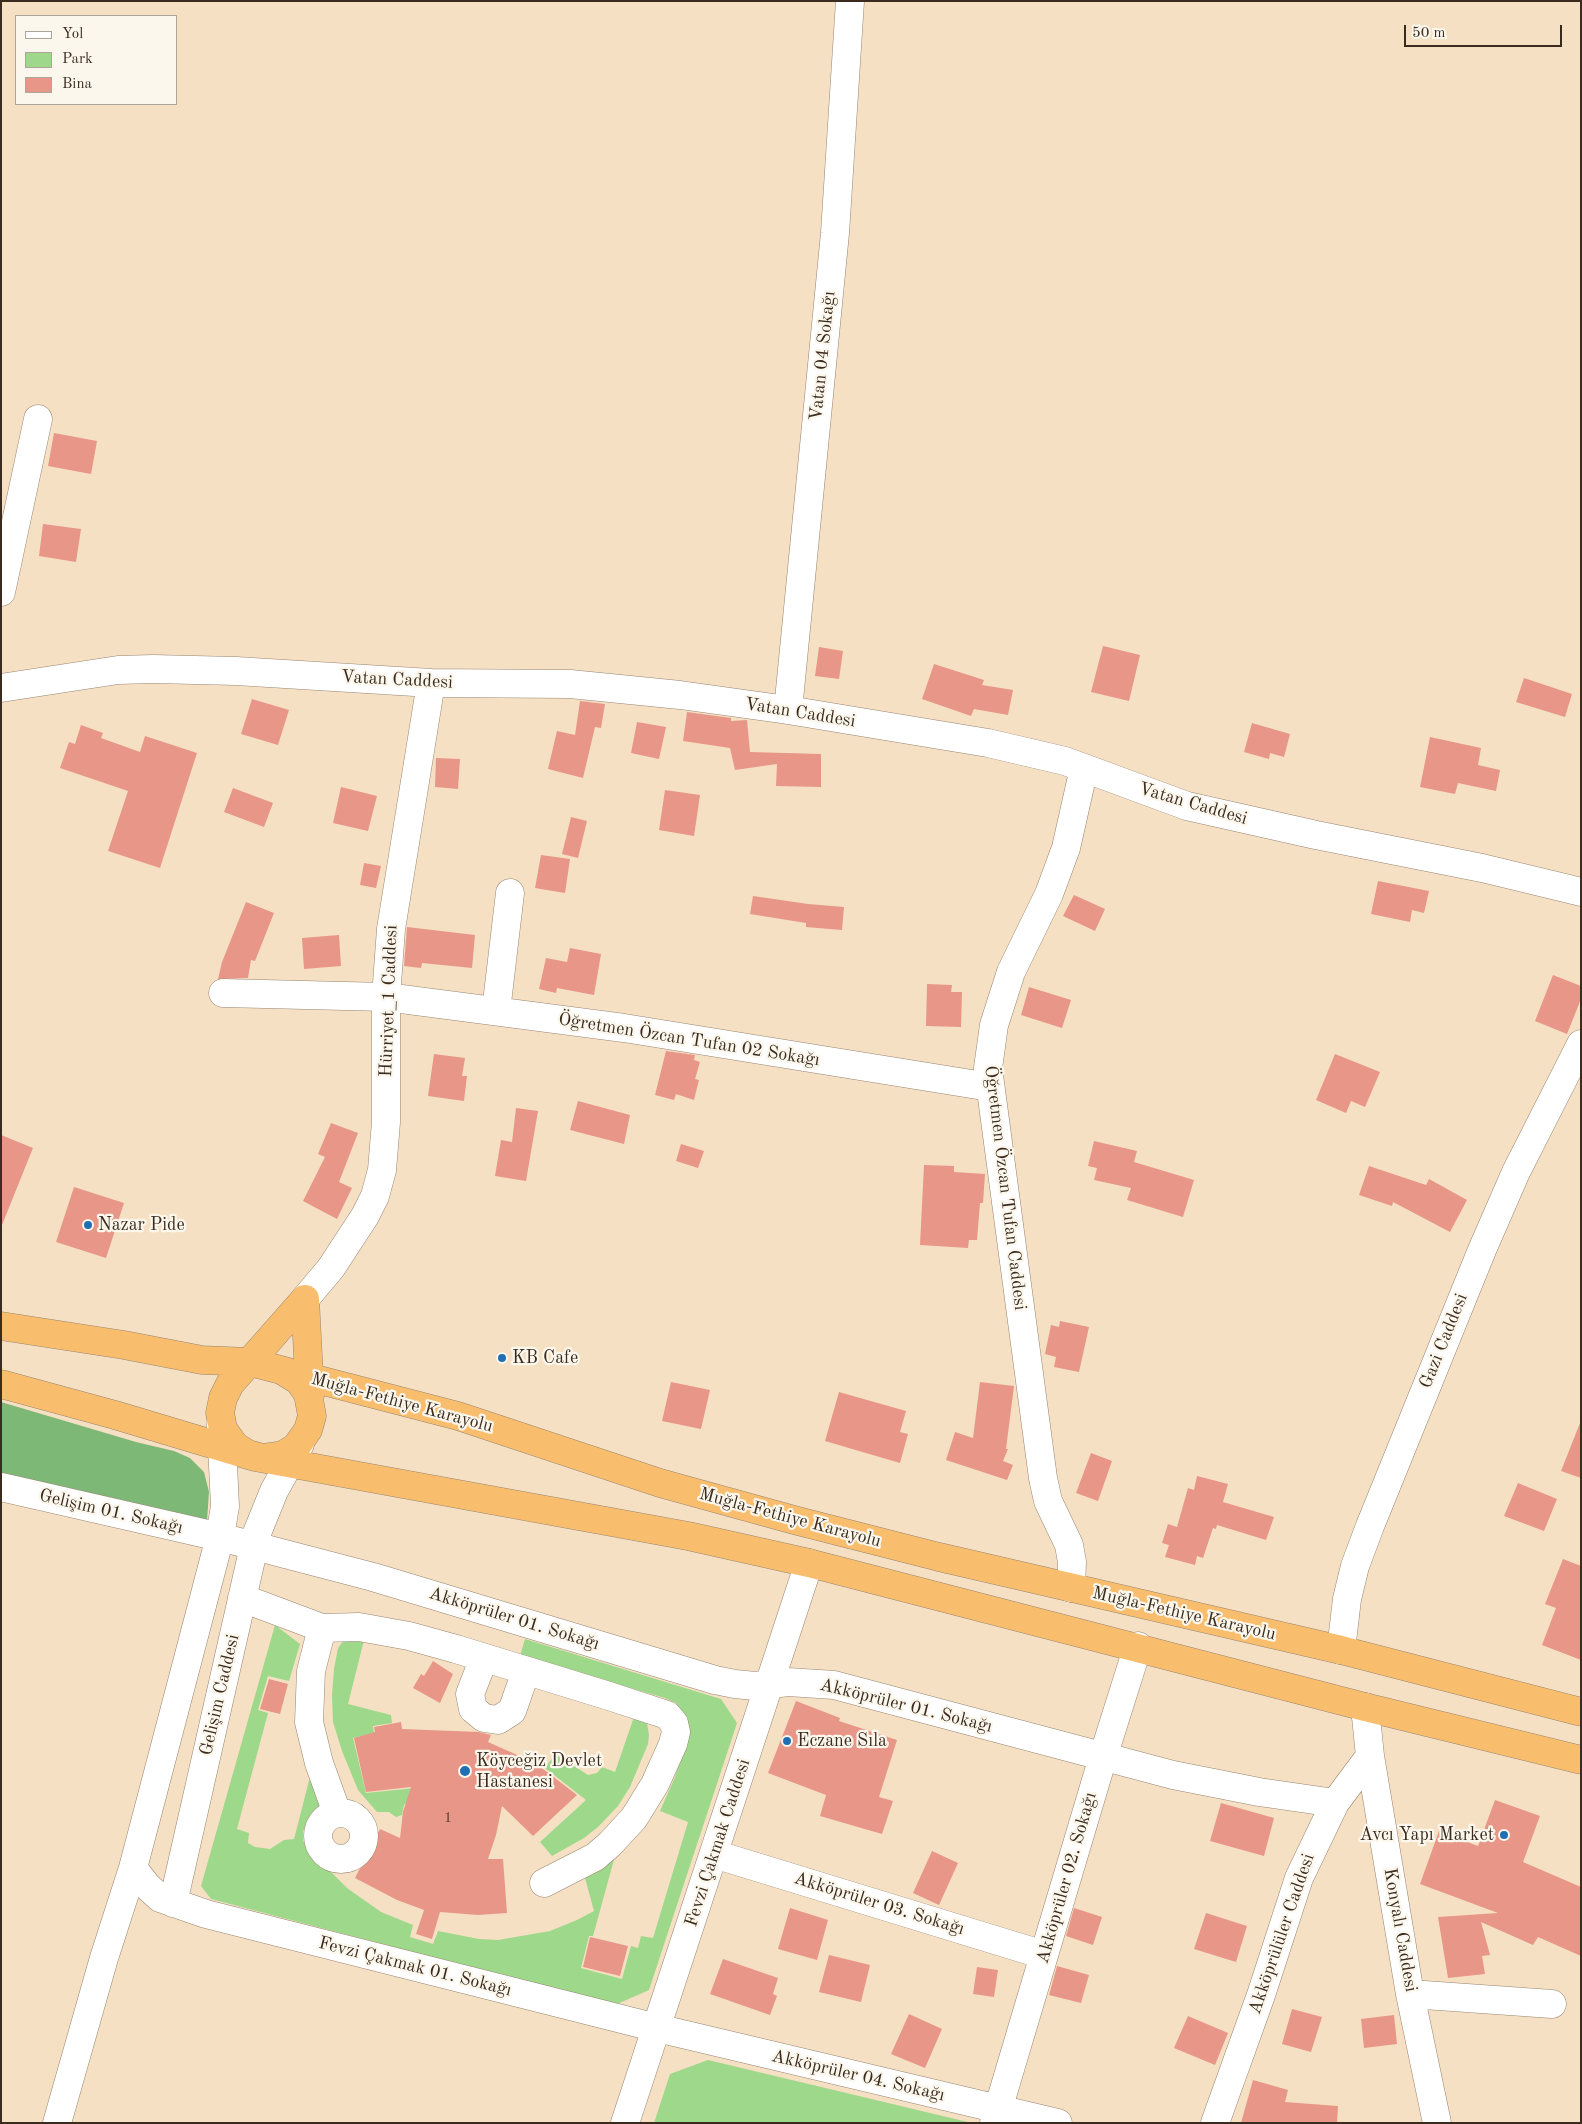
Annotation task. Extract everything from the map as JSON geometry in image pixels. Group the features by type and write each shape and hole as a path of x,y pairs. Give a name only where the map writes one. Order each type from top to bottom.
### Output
{"highway":[{"path":"222,1434 223,1398 243,1370 305,1299"},
{"path":"295,1453 310,1423 305,1299"},
{"name":"Muğla-Fethiye Karayolu","path":"1,1326 124,1345 243,1370 279,1369 310,1389 458,1416 660,1483 718,1499 929,1554 1341,1650 1581,1712"},
{"path":"1,1384 115,1415 222,1434 254,1456 295,1453 809,1563 1581,1760"}],"street":[{"name":"Vatan 04 Sokağı","path":"788,710 835,233 850,1"},
{"path":"1,592 38,419"},
{"name":"Vatan Caddesi","path":"1,688 118,670 153,668 431,683 570,684 680,695 788,710 988,743 1065,761 1197,808 1316,835 1482,868 1581,892"},
{"name":"Hürriyet_1 Caddesi","path":"305,1299 331,1268 365,1216 375,1196 382,1170 386,1122 386,997 394,899 431,683"},
{"name":"Öğretmen Özcan Tufan Caddesi","path":"1071,1588 1072,1562 1069,1545 1048,1501 1043,1478 988,1068 994,1025 1011,972 1049,894 1066,848 1084,768"},
{"path":"496,1012 510,893"},
{"name":"Öğretmen Özcan Tufan 02 Sokağı","path":"223,993 386,997 624,1028 990,1087"},
{"name":"Gazi Caddesi","path":"1341,1650 1347,1599 1355,1566 1370,1526 1516,1172 1581,1044"},
{"path":"57,2123 132,1868 220,1537 225,1506 222,1434"},
{"name":"Gelişim Caddesi","path":"173,1903 254,1546 264,1512 295,1453"},
{"name":"Gelişim 01. Sokağı","path":"1,1487 220,1537"},
{"name":"Akköprüler 01. Sokağı","path":"220,1537 382,1580 715,1680 735,1684 769,1685 788,1682 834,1685 1155,1771 1220,1785 1335,1803"},
{"name":"Fevzi Çakmak Caddesi","path":"625,2123 809,1563"},
{"path":"242,1598 322,1628 360,1627 409,1636 667,1715 674,1723 676,1732 666,1763 634,1818 595,1857 544,1883"},
{"path":"322,1628 311,1671 308,1706 309,1722 319,1763 337,1813"},
{"name":"Akköprüler 02. Sokağı","path":"997,2116 1103,1757 1138,1646"},
{"path":"484,1658 470,1694 473,1709 484,1718 498,1720 512,1711 526,1671"},
{"name":"Konyalı Caddesi","path":"1365,1706 1370,1756 1410,1994 1437,2123"},
{"name":"Akköprülüler Caddesi","path":"1216,2123 1261,1995 1299,1878 1335,1803 1370,1756"},
{"name":"Akköprüler 03. Sokağı","path":"714,1854 1044,1955"},
{"path":"132,1868 160,1898 173,1903"},
{"name":"Fevzi Çakmak 01. Sokağı","path":"173,1903 206,1914 657,2028"},
{"path":"1410,1994 1552,2004"},
{"name":"Akköprüler 04. Sokağı","path":"657,2028 997,2116 1058,2123"}],"green space":[{"path":"1,1402 136,1442 174,1451 190,1458 204,1472 209,1492 207,1521 1,1475"},
{"path":"275,1625 300,1644 289,1681 268,1676 258,1710 268,1713 237,1829 249,1833 248,1843 255,1847 270,1849 284,1840 294,1839 310,1777 322,1807 303,1831 303,1840 307,1848 347,1888 381,1912 413,1925 410,1937 433,1944 438,1931 479,1939 498,1940 550,1931 577,1920 594,1911 585,1878 615,1856 593,1936 589,1936 581,1968 622,1979 631,1946 638,1948 641,1936 653,1938 688,1822 660,1811 675,1777 685,1747 688,1726 687,1718 676,1703 665,1698 520,1656 525,1639 721,1699 737,1723 649,1990 615,2005 211,1899 201,1886"},
{"path":"365,1636 348,1704 391,1715 392,1723 373,1726 374,1733 353,1738 366,1793 415,1788 412,1798 404,1805 402,1815 396,1817 389,1812 377,1812 358,1790 342,1751 333,1722 332,1695 338,1648 344,1640"},
{"path":"635,1714 647,1723 649,1735 648,1744 630,1787 618,1806 598,1827 584,1838 552,1856 540,1842 586,1800 545,1768 555,1754 588,1775 597,1773 602,1767 615,1772"},
{"path":"708,2060 972,2123 654,2123 670,2074"}],"building":[{"path":"54,433 97,441 91,474 48,466"},
{"path":"43,524 81,529 76,562 39,556"},
{"path":"1103,646 1140,655 1129,701 1091,692"},
{"path":"819,647 843,651 839,679 815,676"},
{"path":"934,664 984,680 982,685 1013,690 1008,715 974,709 971,716 922,699"},
{"path":"1524,678 1572,694 1565,717 1516,702"},
{"path":"252,699 289,710 278,745 241,734"},
{"path":"580,701 605,704 601,728 595,727 583,778 548,769 557,731 575,735"},
{"path":"687,712 731,718 731,721 747,720 750,752 821,754 821,787 776,786 777,764 735,770 730,748 683,741"},
{"path":"637,722 666,727 659,759 631,753"},
{"path":"1252,723 1290,734 1284,757 1270,753 1269,759 1244,752"},
{"path":"81,725 103,733 101,738 140,752 145,736 197,753 160,868 108,851 128,791 60,768 69,742 75,744"},
{"path":"1430,737 1481,748 1478,765 1500,770 1496,791 1458,783 1455,794 1420,787"},
{"path":"436,758 460,759 458,789 435,787"},
{"path":"341,787 377,796 368,831 333,823"},
{"path":"233,788 273,803 264,827 224,812"},
{"path":"665,790 700,795 694,836 659,830"},
{"path":"571,817 587,821 578,858 562,854"},
{"path":"541,855 570,859 565,893 535,888"},
{"path":"364,863 381,866 376,888 360,885"},
{"path":"1378,881 1429,891 1424,913 1412,910 1410,922 1371,914"},
{"path":"1074,895 1105,909 1095,931 1063,916"},
{"path":"753,896 844,907 842,930 806,927 806,923 750,914"},
{"path":"246,902 274,913 255,961 251,960 248,978 218,979 222,962"},
{"path":"407,927 475,935 472,968 422,963 421,968 404,966"},
{"path":"339,935 341,966 304,969 302,938"},
{"path":"570,948 601,954 594,995 557,988 556,993 539,989 546,958 567,962"},
{"path":"1553,975 1581,986 1581,999 1567,1034 1535,1021"},
{"path":"927,984 952,985 951,992 962,992 961,1027 926,1026"},
{"path":"1029,987 1071,1000 1062,1028 1021,1015"},
{"path":"666,1051 695,1055 694,1060 700,1062 695,1079 699,1080 694,1100 676,1094 674,1100 655,1095"},
{"path":"434,1054 465,1058 462,1076 467,1076 464,1101 428,1096"},
{"path":"1335,1054 1380,1072 1365,1107 1351,1101 1346,1113 1316,1100"},
{"path":"578,1101 630,1115 624,1144 570,1130"},
{"path":"516,1108 538,1111 526,1181 495,1176 501,1140 512,1142"},
{"path":"331,1123 358,1133 339,1182 352,1188 337,1219 303,1201 325,1157 318,1154"},
{"path":"1,1135 33,1148 2,1225 1,1225"},
{"path":"1094,1141 1137,1151 1134,1162 1194,1180 1183,1217 1127,1200 1131,1188 1094,1180 1097,1168 1088,1166"},
{"path":"681,1144 704,1151 698,1168 676,1161"},
{"path":"924,1165 954,1166 954,1172 985,1174 983,1203 980,1203 977,1240 969,1240 968,1248 920,1245"},
{"path":"1369,1166 1426,1185 1429,1179 1467,1200 1450,1232 1393,1202 1392,1206 1359,1195"},
{"path":"74,1187 124,1203 106,1258 56,1242"},
{"path":"1060,1321 1089,1327 1079,1372 1054,1367 1056,1357 1045,1354 1051,1325 1059,1327"},
{"path":"671,1382 710,1390 701,1429 662,1421"},
{"path":"980,1382 1014,1386 1006,1449 1008,1449 1003,1461 1013,1465 1007,1480 946,1460 955,1432 973,1438"},
{"path":"839,1392 906,1411 900,1432 908,1434 900,1463 825,1441"},
{"path":"1581,1423 1581,1478 1561,1471"},
{"path":"1091,1453 1112,1461 1098,1501 1076,1493"},
{"path":"1197,1476 1228,1484 1223,1502 1274,1517 1266,1540 1217,1525 1216,1529 1213,1528 1203,1558 1197,1556 1195,1565 1165,1557 1169,1545 1162,1543 1168,1524 1177,1527 1188,1488 1194,1490"},
{"path":"1518,1483 1557,1499 1544,1531 1504,1516"},
{"path":"1563,1559 1581,1566 1581,1660 1542,1645 1556,1608 1545,1604"},
{"path":"433,1661 453,1674 440,1703 413,1688 421,1674 424,1676"},
{"path":"269,1679 288,1684 280,1714 260,1709"},
{"path":"796,1701 840,1718 839,1721 897,1740 879,1797 893,1801 882,1834 820,1816 826,1795 768,1773"},
{"path":"401,1722 402,1729 479,1732 491,1735 488,1742 524,1758 543,1769 577,1795 533,1836 502,1806 496,1835 488,1859 503,1859 507,1913 478,1915 440,1912 432,1939 416,1934 424,1910 397,1900 355,1878 380,1829 400,1838 403,1812 411,1787 366,1792 354,1738 375,1732 374,1727"},
{"path":"1495,1800 1540,1816 1523,1862 1581,1887 1581,1956 1538,1937 1533,1945 1481,1922 1490,1955 1482,1956 1485,1974 1448,1978 1438,1917 1498,1913 1420,1884 1439,1831 1478,1846"},
{"path":"1221,1803 1274,1818 1264,1856 1210,1841"},
{"path":"932,1851 958,1863 939,1905 913,1893"},
{"path":"790,1908 828,1920 817,1960 778,1949"},
{"path":"1074,1908 1102,1917 1093,1945 1066,1936"},
{"path":"1206,1913 1247,1926 1236,1962 1194,1949"},
{"path":"590,1937 628,1946 620,1976 583,1967"},
{"path":"829,1955 870,1965 861,2002 819,1992"},
{"path":"723,1959 778,1978 773,1994 777,1996 770,2015 710,1994"},
{"path":"1057,1966 1089,1975 1081,2003 1049,1995"},
{"path":"977,1967 998,1970 994,1997 973,1994"},
{"path":"1292,2009 1322,2017 1311,2052 1282,2044"},
{"path":"909,2014 942,2029 925,2068 891,2054"},
{"path":"1394,2015 1397,2044 1364,2048 1361,2019"},
{"path":"1188,2016 1228,2033 1215,2065 1174,2048"},
{"path":"1253,2080 1288,2090 1285,2102 1338,2106 1337,2123 1241,2123"}],"place":[{"name":"Nazar Pide","path":"88,1225"},
{"name":"KB Cafe","path":"502,1358"},
{"name":"Eczane Sıla","path":"787,1741"},
{"name":"Köyceğiz Devlet Hastanesi","path":"465,1771"},
{"name":"Avcı Yapı Market","path":"1504,1835"}]}
